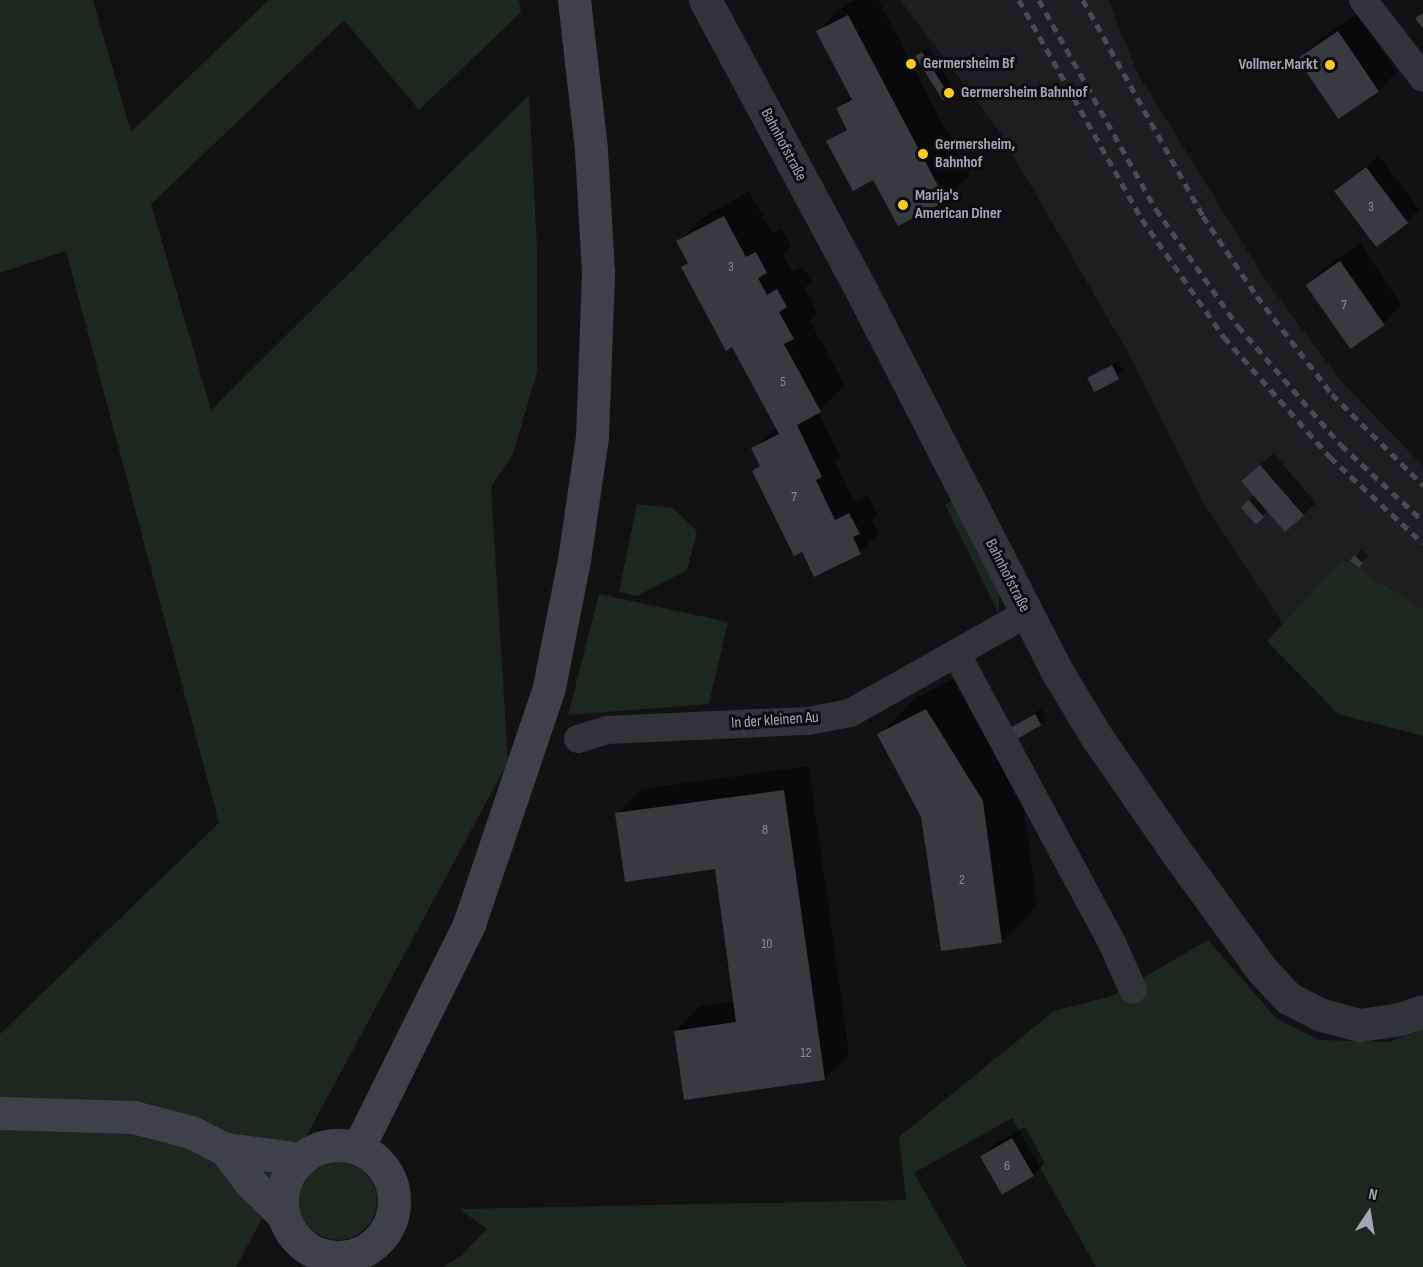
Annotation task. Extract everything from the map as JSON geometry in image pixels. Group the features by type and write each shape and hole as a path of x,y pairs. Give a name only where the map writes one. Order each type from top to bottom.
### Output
{"main road":[{"path":"358,1148 469,924 549,687 574,560 592,436 598,272 591,149 574,0"},
{"path":"0,1113 133,1117 190,1132 225,1149 301,1159"},
{"path":"225,1149 249,1181 283,1215 290,1231 313,1260 367,1249 390,1222 393,1187 374,1158 358,1148 323,1146 301,1159 285,1181 283,1215"}],"street":[{"name":"Bahnhofstraße","path":"705,0 864,296 1026,614 1096,736 1182,860 1262,970 1288,998 1322,1016 1360,1025 1400,1019 1423,1011"},
{"path":"1363,0 1423,78"},
{"name":"In der kleinen Au","path":"578,739 607,729 808,721 850,713 1026,614"},
{"path":"956,653 1133,990"}],"shaded area":[{"path":"0,0 93,0 131,132 269,0 519,0 521,12 419,110 344,20 151,204 211,410 529,95 537,247 537,372 513,454 491,487 508,762 236,1267 0,1267 0,1034 219,823 66,251 0,273"},
{"path":"900,0 1108,0 1138,74 1265,279 1342,382 1423,466 1423,609 1343,559 1283,624 1204,504 1130,356 999,131"},
{"path":"952,500 999,593 999,614 945,505"},
{"path":"637,504 673,508 697,531 687,570 637,596 619,592"},
{"path":"1343,559 1423,609 1423,736 1338,714 1267,641"},
{"path":"599,594 728,622 709,704 568,715"},
{"path":"1208,940 1276,1018 1319,1040 1389,1042 1423,1029 1423,1267 1096,1267 1012,1118 914,1173 967,1267 443,1267 462,1255 487,1229 460,1209 906,1200 899,1137 1054,1011 1112,996"},
{"path":"338,1162 353,1165 365,1174 374,1186 377,1201 374,1216 365,1228 353,1237 338,1240 323,1237 311,1228 302,1216 299,1201 302,1186 311,1174 323,1165"}],"building":[{"path":"1423,13 1423,29 1415,18"},
{"path":"848,15 946,201 898,226 873,180 853,191 826,141 847,130 836,108 852,100 816,31"},
{"path":"1338,31 1379,92 1338,119 1297,58"},
{"path":"922,52 950,96 943,100 915,56"},
{"path":"1366,167 1408,223 1376,247 1334,191"},
{"path":"724,216 746,257 756,252 767,273 758,278 767,295 777,289 787,307 779,312 794,339 784,344 821,412 797,425 822,477 816,480 835,520 849,513 860,534 853,537 861,554 814,577 802,552 794,556 752,471 760,466 751,448 779,434 732,347 726,351 681,267 688,263 676,241"},
{"path":"1340,261 1385,325 1350,349 1306,285"},
{"path":"1112,365 1119,379 1094,392 1087,378"},
{"path":"1260,465 1304,516 1285,532 1241,481"},
{"path":"1249,500 1264,517 1256,525 1241,507"},
{"path":"1354,555 1363,563 1359,568 1350,561"},
{"path":"926,709 983,801 1002,943 941,951 921,817 877,734"},
{"path":"1035,714 1041,725 1018,738 1011,727"},
{"path":"784,790 825,1080 684,1100 674,1031 736,1022 715,869 625,882 615,813"},
{"path":"1012,1138 1034,1176 1002,1195 980,1156"}],"railway":[{"path":"1019,0 1142,219 1224,337 1330,457 1423,543"},
{"path":"1039,0 1156,209 1238,326 1341,445 1423,521"},
{"path":"1083,0 1203,216 1257,296 1332,394 1423,485"}],"place":[{"name":"Germersheim Bf","path":"911,64"},
{"name":"Vollmer.Markt","path":"1330,65"},
{"name":"Germersheim Bahnhof","path":"949,93"},
{"name":"Germersheim, Bahnhof","path":"923,154"},
{"name":"Marija's American Diner","path":"903,205"}]}
